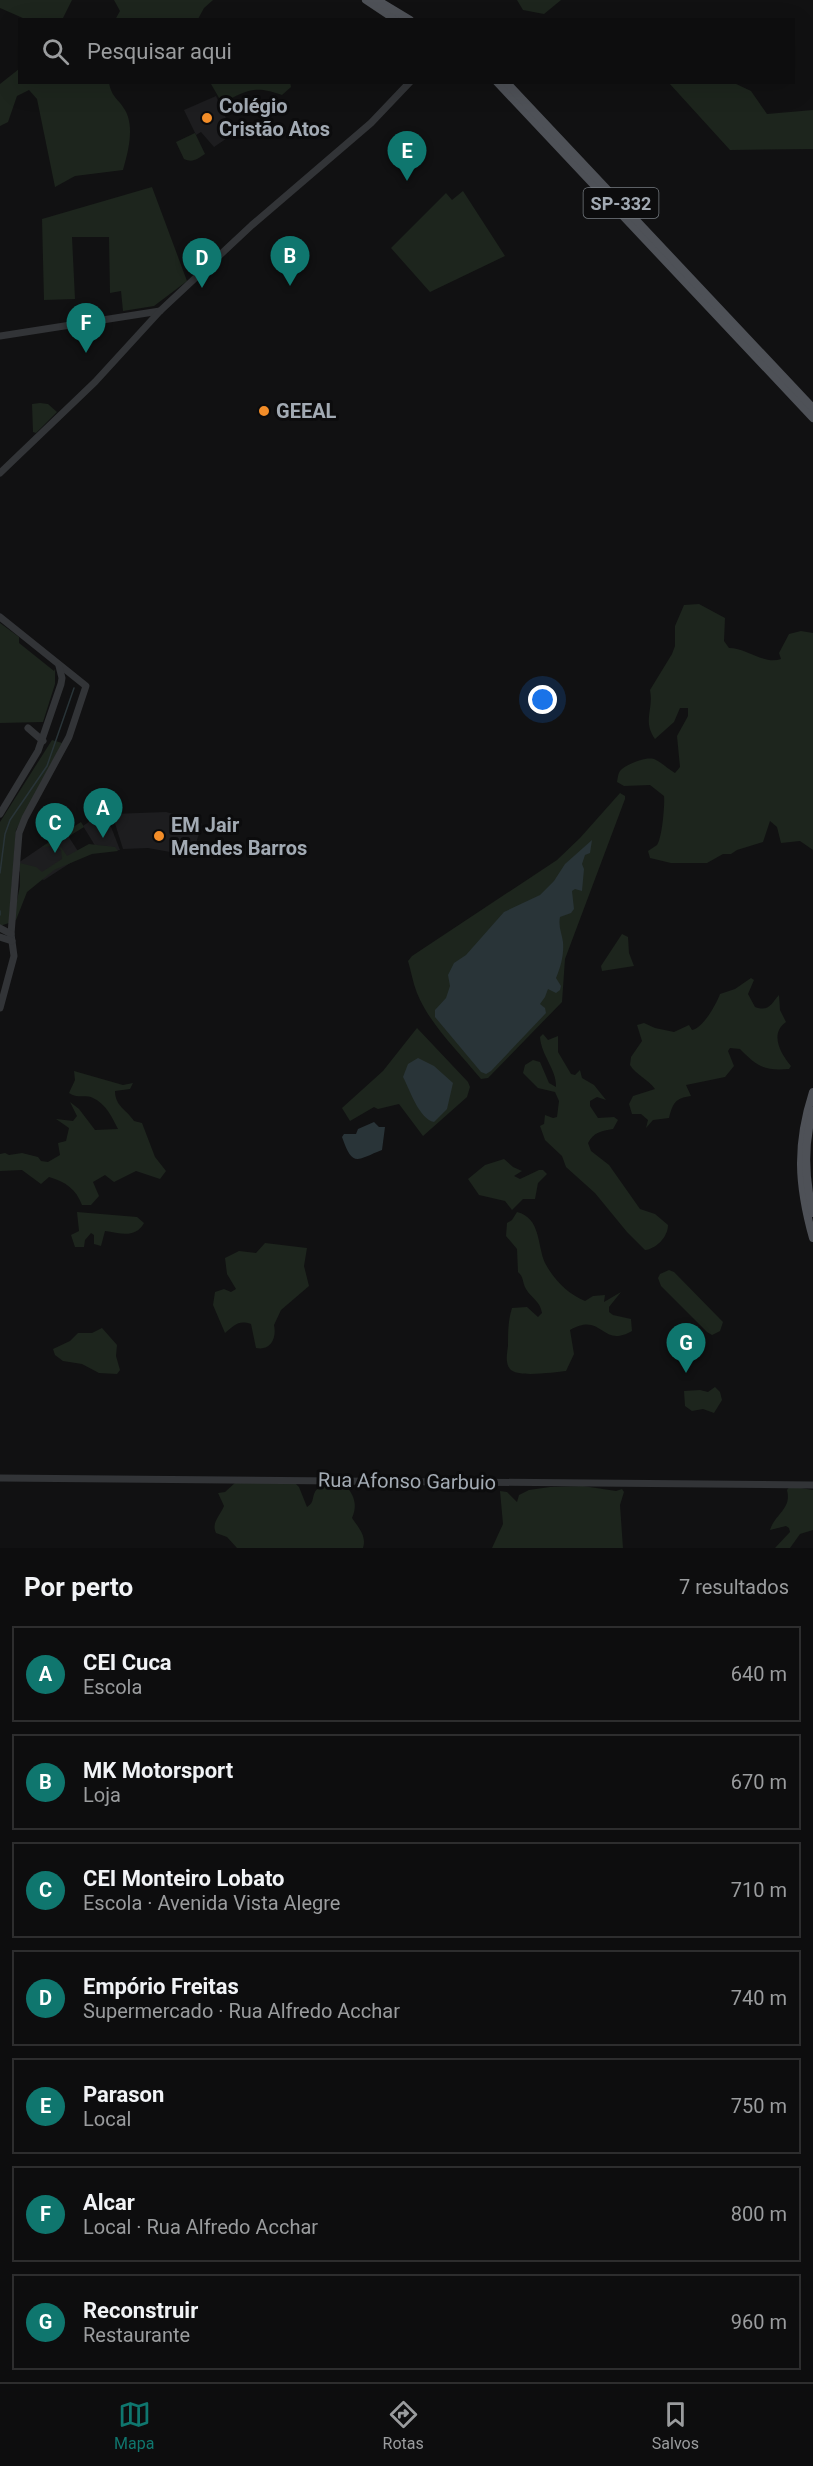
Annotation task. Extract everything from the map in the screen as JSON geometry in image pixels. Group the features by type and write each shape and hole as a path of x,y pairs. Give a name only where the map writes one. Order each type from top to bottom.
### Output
{"main road":[{"path":"366,0 393,18"},
{"path":"376,0 407,18"},
{"name":"SP-332","path":"499,84 813,418"},
{"name":"SP-332","path":"508,84 813,408"},
{"path":"736,324 741,333 740,340"},
{"path":"813,1092 805,1118 800,1156 800,1181 813,1238"},
{"path":"813,1111 806,1161 806,1179 813,1213"}],"street":[{"path":"0,473 95,382 160,311 252,225 371,123 408,84"},
{"path":"0,336 160,311"},
{"path":"0,617 86,686 69,737 19,833 11,938 14,956 0,1008"},
{"path":"0,814 43,741 61,684 61,671 58,663"},
{"path":"28,728 43,741"},
{"path":"0,928 11,938"},
{"path":"0,937 11,938"},
{"name":"Rua Afonso Garbuio","path":"0,1478 813,1485"}],"shaded area":[{"path":"0,0 72,0 63,18 23,18 0,8"},
{"path":"114,0 213,0 204,8 199,18 116,18 120,11"},
{"path":"517,0 561,0 544,14 523,10"},
{"path":"18,70 18,84 109,84 125,110 130,124 130,140 123,170 75,176 55,187 37,99 29,90 17,96 8,122 0,126 0,84"},
{"path":"211,84 290,84 291,87 282,95 264,90 251,90 222,103"},
{"path":"670,84 736,84 751,91 767,114 813,110 813,149 730,150"},
{"name":"Colégio Cristão Atos","path":"216,96 233,134 214,147 201,132 196,135 184,110"},
{"path":"195,133 205,154 190,161 184,159 176,142"},
{"path":"152,187 187,281 154,306 123,311 121,291 110,293 109,237 72,237 75,299 44,300 42,219"},
{"path":"463,191 505,256 430,292 391,248 446,193 452,200"},
{"path":"32,404 48,404 57,412 36,433 33,432"},
{"path":"699,604 725,618 724,641 729,648 768,660 781,659 779,653 789,634 801,631 813,633 813,850 800,841 781,843 777,827 770,821 763,842 731,854 723,854 707,863 671,863 650,858 648,851 659,842 664,814 664,796 650,785 624,786 617,782 618,776 625,767 643,759 656,760 675,773 680,767 677,736 688,716 688,708 680,708 674,722 655,739 649,726 650,690 672,654 675,646 675,626 684,605"},
{"path":"0,623 19,637 19,643 54,671 55,669 55,684 43,722 0,723"},
{"path":"52,740 62,743 16,830 9,923 0,926 0,822"},
{"path":"620,793 625,796 625,799 565,959 562,1002 488,1078 481,1079 429,1016 417,993 408,961 412,956 557,860"},
{"name":"EM Jair Mendes Barros","path":"166,812 200,821 202,824 192,856 148,848 123,849 112,814"},
{"path":"97,816 108,819 120,850 99,852 83,826"},
{"path":"81,822 84,827 58,843 67,856 89,844 115,847 118,851 92,854 54,870 27,892 16,920 13,920 20,886 20,863 36,867 42,872 62,859 61,850 55,846 42,847"},
{"path":"65,831 81,856 44,880 18,871 18,863"},
{"path":"592,840 590,853 585,855 582,864 584,869 582,891 575,889 572,891 574,909 571,913 560,917 563,951 556,978 561,986 560,990 556,993 548,989 540,1004 545,1008 546,1013 491,1071 486,1074 481,1072 435,1017 435,1010 446,998 450,986 448,975 454,963 466,955 504,912 540,895 554,881 565,864"},
{"path":"622,934 628,937 629,953 634,966 602,971 601,966"},
{"path":"751,978 754,980 748,994 755,1007 767,1008 779,995 780,1010 786,1022 778,1032 777,1038 791,1066 789,1069 761,1066 740,1049 730,1048 728,1051 734,1066 725,1077 686,1085 691,1096 681,1098 676,1102 669,1118 653,1120 646,1128 648,1120 641,1114 632,1114 629,1104 633,1096 655,1089 630,1065 631,1057 642,1041 637,1025 644,1023 674,1032 689,1025 692,1030 709,1015 720,994 735,989"},
{"path":"417,1028 468,1082 470,1087 467,1097 423,1136 399,1104 378,1109 374,1107 350,1121 342,1108 383,1071"},
{"path":"543,1034 548,1040 558,1036 558,1052 571,1074 575,1075 580,1070 582,1078 594,1085 606,1100 597,1097 590,1101 590,1106 598,1118 614,1117 618,1120 613,1129 598,1133 588,1143 591,1151 609,1165 640,1209 655,1214 668,1225 664,1238 653,1247 645,1250 595,1193 566,1167 562,1156 545,1140 540,1126 544,1124 545,1115 557,1117 559,1101 555,1092 538,1088 523,1073 525,1065 533,1060 540,1062 549,1083 556,1087 554,1075 541,1044 540,1037"},
{"path":"418,1058 434,1066 453,1083 447,1109 434,1122 419,1110 403,1077 408,1064"},
{"path":"74,1071 123,1085 133,1083 130,1089 115,1091 115,1096 134,1121 142,1123 155,1157 166,1171 160,1179 136,1171 114,1182 105,1175 93,1182 99,1196 91,1205 82,1205 73,1190 60,1181 49,1177 41,1184 22,1170 0,1171 0,1154 22,1153 48,1162 60,1155 58,1143 66,1141 69,1128 56,1119 73,1121 77,1116 70,1102 79,1109 95,1130 118,1129 108,1111 98,1101 69,1093 75,1080"},
{"path":"374,1122 379,1127 385,1127 382,1150 356,1159 349,1154 342,1137 344,1134 356,1134 358,1129"},
{"path":"504,1159 522,1171 514,1176 520,1179 539,1170 547,1174 538,1183 535,1199 523,1199 512,1210 505,1201 479,1195 468,1179 485,1165"},
{"path":"77,1212 137,1217 144,1223 132,1233 105,1231 101,1246 94,1244 94,1235 91,1233 85,1240 84,1247 75,1247 71,1235 79,1231"},
{"path":"517,1212 525,1215 534,1226 545,1263 562,1286 585,1301 593,1296 605,1295 604,1302 621,1292 609,1307 609,1312 631,1319 632,1331 622,1335 607,1334 589,1325 581,1325 570,1330 574,1354 566,1371 520,1373 514,1372 507,1364 512,1308 527,1307 538,1317 542,1313 518,1272 517,1249 506,1236 507,1223"},
{"path":"265,1243 307,1248 304,1266 309,1286 281,1310 274,1325 274,1335 269,1346 256,1348 251,1324 240,1323 225,1333 213,1305 215,1292 224,1289 231,1292 236,1289 227,1274 225,1258 239,1251 256,1253"},
{"path":"669,1270 674,1272 723,1322 720,1331 712,1335 707,1332 661,1286 658,1278 660,1274"},
{"path":"102,1328 117,1345 116,1356 120,1370 117,1374 99,1373 82,1364 63,1361 55,1355 53,1349 70,1341 78,1333 92,1333"},
{"path":"715,1387 720,1392 722,1400 714,1413 703,1409 692,1411 685,1406 684,1391 708,1392"},
{"path":"236,1482 294,1482 299,1487 307,1507 319,1487 344,1484 354,1500 355,1509 352,1518 363,1536 363,1548 237,1548 227,1537 216,1533 215,1529 224,1506 218,1493 225,1492"},
{"path":"583,1486 616,1491 622,1489 624,1492 620,1505 623,1548 492,1548 503,1524 500,1491 507,1492 517,1502 519,1495 529,1490"},
{"path":"790,1486 813,1490 813,1530 800,1534 790,1548 775,1548 790,1532 786,1526 770,1530 785,1507 788,1497 787,1490"}],"waterway":[{"path":"0,873 5,834 10,820 47,766 74,688"}],"place":[{"name":"Colégio Cristão Atos","path":"207,118"},
{"name":"Parason","path":"407,181"},
{"name":"MK Motorsport","path":"290,286"},
{"name":"Empório Freitas","path":"202,288"},
{"name":"Alcar","path":"86,353"},
{"name":"GEEAL","path":"264,411"},
{"name":"EM Jair Mendes Barros","path":"159,836"},
{"name":"CEI Cuca","path":"103,838"},
{"name":"CEI Monteiro Lobato","path":"55,853"},
{"name":"Reconstruir","path":"686,1373"}]}
